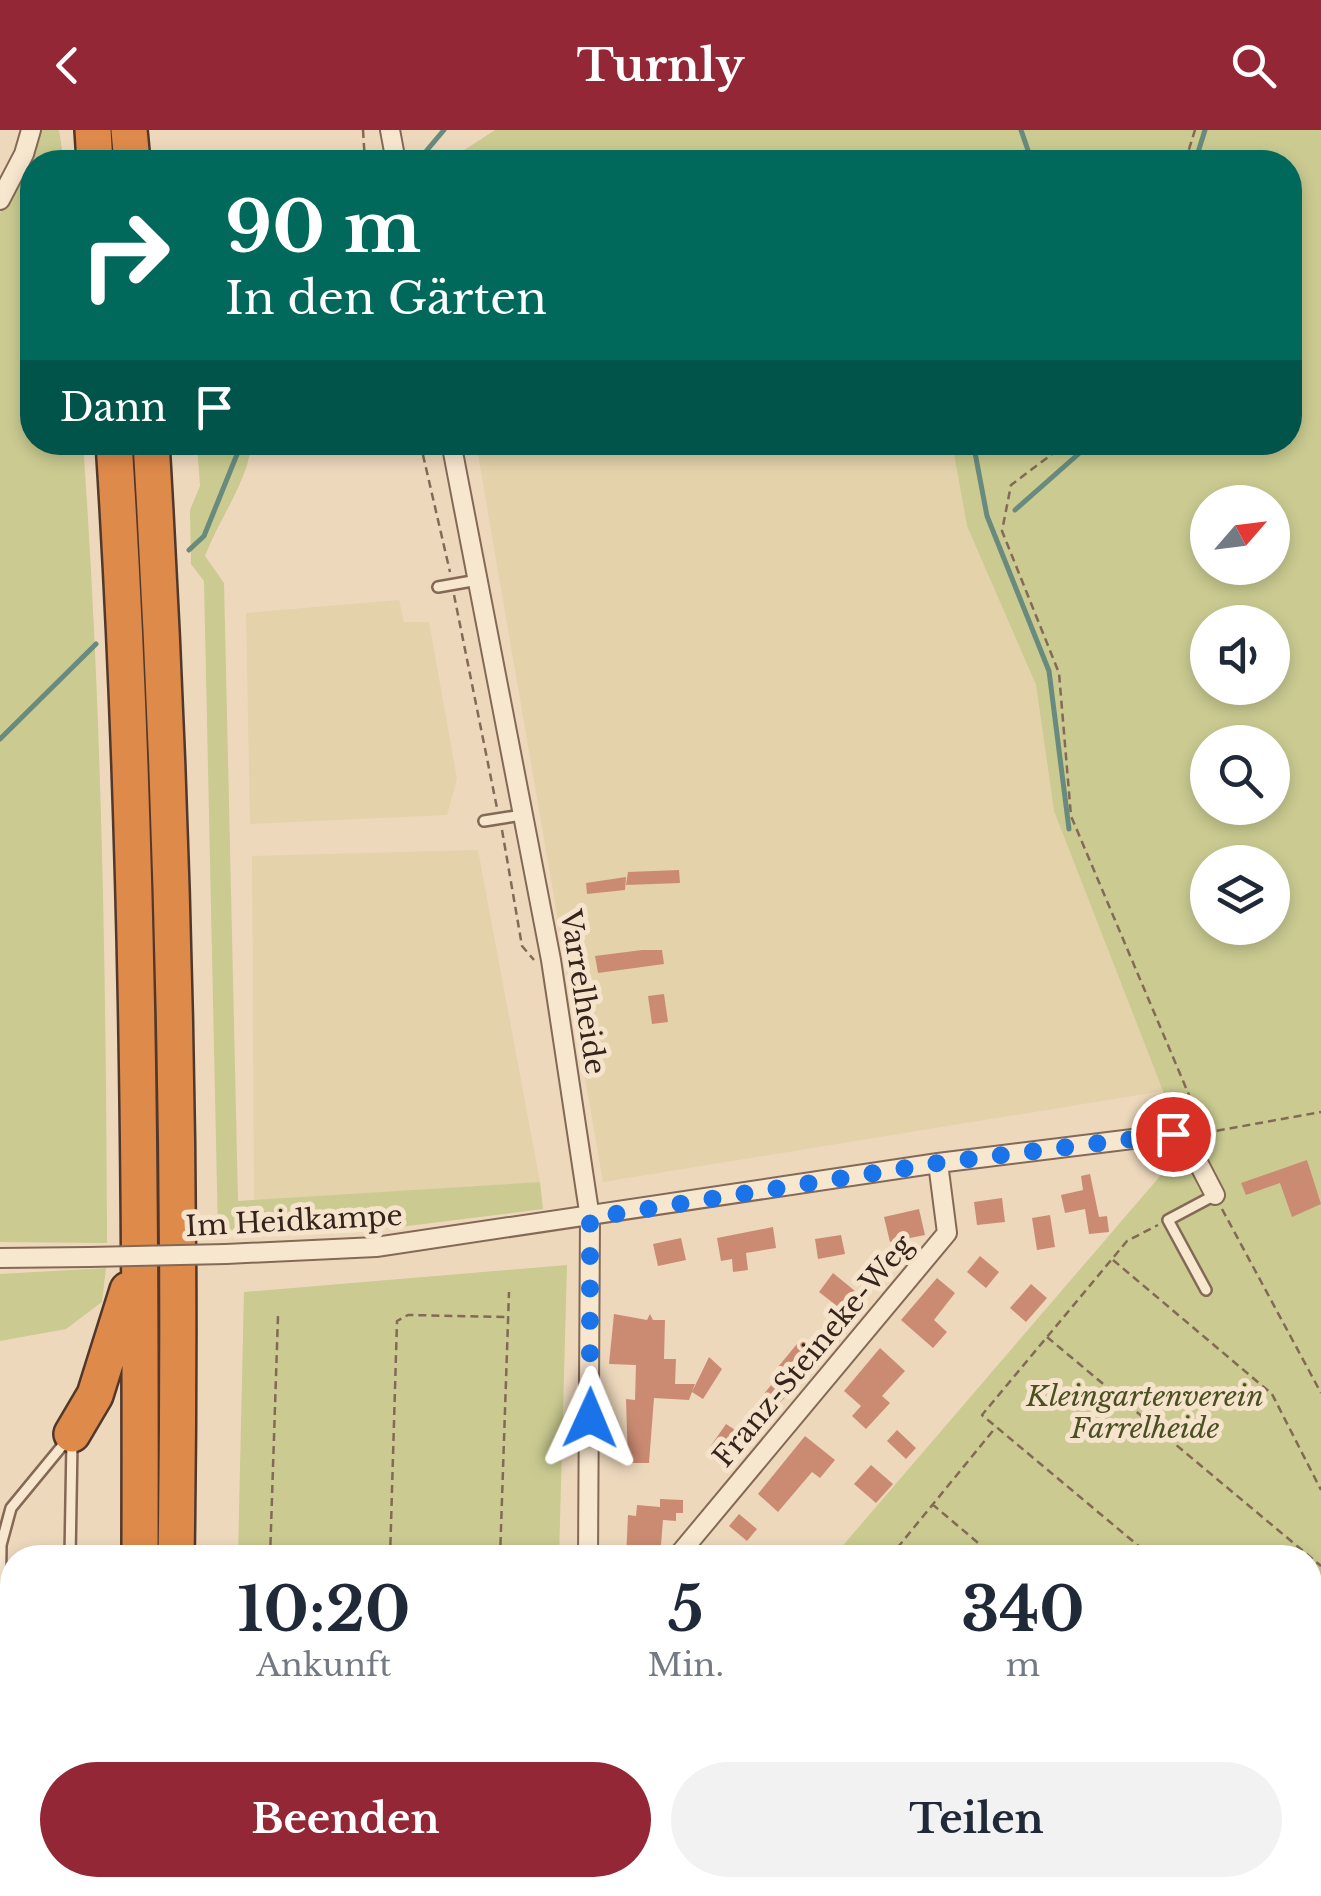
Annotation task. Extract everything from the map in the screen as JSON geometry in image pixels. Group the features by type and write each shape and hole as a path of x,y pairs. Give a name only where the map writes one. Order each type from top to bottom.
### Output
{"highway":[{"path":"115,455 133,835 141,1240 140,1545"},
{"path":"153,455 171,837 177,1154 176,1545"},
{"path":"72,1434 95,1395 115,1339 141,1240"}],"street":[{"path":"0,200 20,162"},
{"name":"Varrelheide","path":"454,455 551,960 590,1218 588,1545"},
{"path":"1182,1136 1215,1195"},
{"name":"Im Heidkampe","path":"0,1258 376,1247 938,1163 1182,1136"},
{"name":"Franz-Steineke-Weg","path":"687,1545 947,1232 938,1163"}],"lane":[{"path":"438,586 478,580"},
{"path":"484,821 524,814"},
{"path":"1206,1290 1168,1220 1215,1195"},
{"path":"70,1545 72,1434"},
{"path":"1,1545 11,1508 72,1434"}],"path":[{"path":"423,455 444,532 522,946 532,958 551,960"},
{"path":"1051,455 1011,485 1002,531 1059,673 1071,816 1188,1095 1182,1136 1321,1112"},
{"path":"1215,1195 1321,1392"},
{"path":"1137,1545 982,1415 1127,1242 1168,1220"},
{"path":"1112,1259 1272,1394 1321,1490"},
{"path":"500,1545 509,1292"},
{"path":"390,1545 397,1321 408,1315 508,1318"},
{"path":"270,1545 278,1316"},
{"path":"1047,1337 1296,1545"},
{"path":"899,1545 996,1427"},
{"path":"932,1504 981,1545"}],"shaded area":[{"path":"478,455 954,455 967,526 1036,685 1054,811 1163,1091 603,1182"},
{"path":"399,600 404,622 429,622 457,779 447,815 250,824 246,613"},
{"path":"478,850 540,1182 254,1201 252,856"}],"green space":[{"path":"38,130 59,130 62,150 33,150"},
{"name":"Kleingartenverein Farrelheide","path":"495,130 1321,130 1321,1545 843,1545 1173,1161 1163,1091 1054,811 1036,685 967,526 954,455 1302,455 1302,150 464,150"},
{"path":"20,179 20,455 84,455 102,842 107,1243 0,1242 0,213"},
{"path":"198,455 250,455 205,556 224,583 238,1201 540,1182 543,1209 359,1232 218,1234 204,581 191,564 190,510 200,486"},
{"path":"567,1265 559,1545 238,1545 244,1292"},
{"path":"106,1268 102,1302 66,1329 0,1341 0,1274"}],"building":[{"path":"679,870 680,883 626,885 628,872"},
{"path":"626,877 625,890 587,894 586,883"},
{"path":"662,950 664,964 598,973 595,956"},
{"path":"664,994 668,1022 652,1024 648,996"},
{"path":"1307,1160 1321,1204 1292,1217 1280,1183 1246,1195 1241,1183"},
{"path":"1090,1174 1099,1217 1107,1216 1109,1232 1089,1234 1085,1209 1065,1213 1061,1195 1083,1190 1081,1176"},
{"path":"1002,1198 1005,1222 977,1225 974,1202"},
{"path":"919,1209 925,1235 890,1242 884,1217"},
{"path":"1050,1215 1055,1247 1037,1250 1032,1218"},
{"path":"773,1227 776,1248 746,1253 748,1270 733,1272 732,1259 721,1261 717,1238"},
{"path":"841,1235 845,1254 818,1259 815,1239"},
{"path":"681,1238 686,1260 658,1266 653,1244"},
{"path":"980,1256 999,1272 986,1288 967,1272"},
{"path":"833,1273 855,1291 841,1309 819,1292"},
{"path":"937,1278 955,1293 934,1320 947,1332 933,1348 901,1320"},
{"path":"1031,1284 1047,1298 1026,1322 1010,1308"},
{"path":"614,1314 647,1320 650,1314 653,1320 665,1320 664,1359 676,1359 675,1384 695,1384 689,1400 654,1398 649,1463 628,1463 626,1399 635,1400 636,1365 609,1364"},
{"path":"833,1322 847,1333 769,1414 756,1403 783,1371 778,1367 801,1339 813,1349"},
{"path":"880,1348 905,1371 882,1396 890,1403 866,1429 852,1416 861,1406 844,1391"},
{"path":"709,1357 722,1369 703,1399 692,1392"},
{"path":"726,1424 746,1437 730,1460 710,1447"},
{"path":"897,1430 916,1448 906,1459 887,1441"},
{"path":"805,1436 835,1460 820,1478 812,1472 778,1512 758,1494"},
{"path":"871,1465 893,1484 876,1503 854,1484"},
{"path":"660,1499 683,1500 683,1513 676,1513 676,1521 663,1520 661,1545 627,1545 628,1515 636,1516 637,1505 660,1507"},
{"path":"739,1514 757,1529 747,1541 729,1526"}],"waterway":[{"path":"427,150 444,130"},
{"path":"1021,130 1028,150"},
{"path":"1199,150 1205,130"},
{"path":"189,550 204,536 237,455"},
{"path":"975,455 987,516 1049,671 1069,829"},
{"path":"1015,510 1077,455"},
{"path":"0,739 96,644"}],"route":[{"path":"590,1418 590,1218 938,1163 1173,1134"}]}
